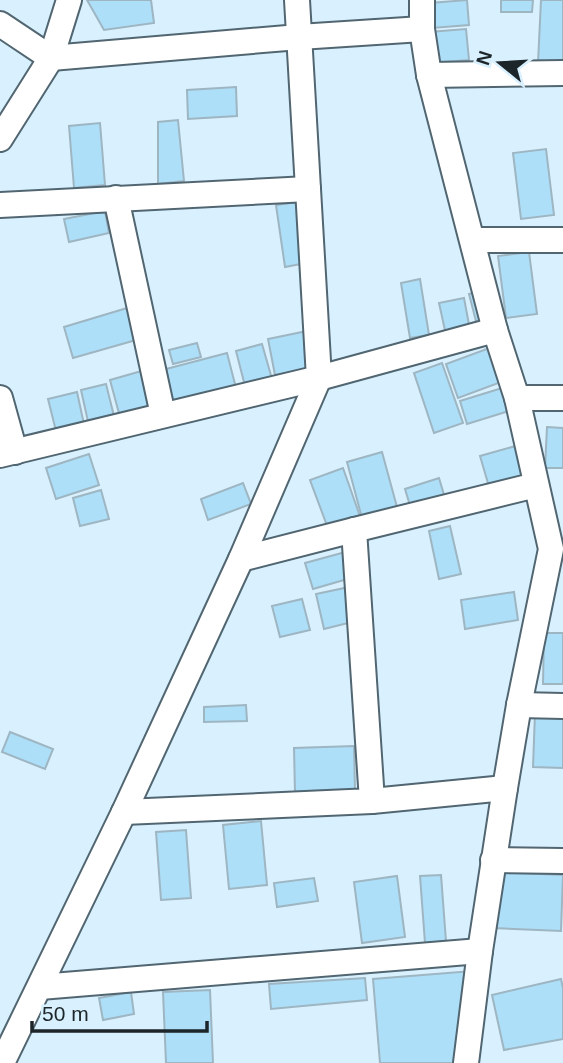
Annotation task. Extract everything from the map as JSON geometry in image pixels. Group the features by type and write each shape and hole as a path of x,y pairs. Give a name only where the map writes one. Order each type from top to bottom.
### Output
{"street":[{"path":"0,139 51,58 69,0"},
{"path":"2,1063 124,812 241,559 319,378 297,0"},
{"path":"422,0 422,29 429,75 495,330 517,398 536,485 557,549 519,705 480,951 466,1063"},
{"path":"0,24 51,58 422,29"},
{"path":"429,75 563,73"},
{"path":"0,205 308,189"},
{"path":"116,198 163,415"},
{"path":"473,240 563,240"},
{"path":"0,398 8,454 319,378 495,330"},
{"path":"517,398 563,398"},
{"path":"241,559 536,485"},
{"path":"354,530 372,801"},
{"path":"519,705 563,706"},
{"path":"124,812 372,801 505,788"},
{"path":"494,860 563,861"},
{"path":"40,987 480,951"}],"building":[{"path":"87,0 151,0 154,23 104,30"},
{"path":"467,0 469,25 432,28 430,3"},
{"path":"501,0 533,0 532,12 501,12"},
{"path":"541,0 563,0 563,64 538,63"},
{"path":"466,29 469,60 431,63 429,32"},
{"path":"236,87 237,116 188,119 187,90"},
{"path":"178,120 184,181 158,184 158,122"},
{"path":"100,123 105,185 74,188 69,126"},
{"path":"546,149 554,215 521,219 513,153"},
{"path":"298,202 306,263 285,267 276,205"},
{"path":"105,211 109,233 69,242 64,219"},
{"path":"529,252 537,314 506,318 498,256"},
{"path":"420,279 429,335 410,338 401,283"},
{"path":"480,291 489,326 478,329 469,294"},
{"path":"464,298 470,330 446,335 439,303"},
{"path":"127,308 136,340 73,358 64,327"},
{"path":"307,331 314,368 275,375 268,339"},
{"path":"197,343 201,357 173,364 169,350"},
{"path":"262,344 272,379 245,386 236,351"},
{"path":"492,347 504,381 458,398 446,364"},
{"path":"227,353 236,388 171,405 166,385 169,384 166,369"},
{"path":"442,363 463,423 434,433 414,373"},
{"path":"145,370 156,406 120,417 110,380"},
{"path":"106,384 115,420 89,426 81,390"},
{"path":"502,388 509,411 467,424 460,401"},
{"path":"77,392 84,424 56,431 48,399"},
{"path":"547,427 563,428 563,468 545,468"},
{"path":"519,445 529,479 490,490 480,456"},
{"path":"382,452 397,507 362,518 347,462"},
{"path":"89,454 99,485 56,499 46,468"},
{"path":"343,468 361,519 329,531 310,480"},
{"path":"439,478 445,498 411,509 405,489"},
{"path":"243,483 251,504 208,520 201,499"},
{"path":"101,490 109,519 80,526 73,498"},
{"path":"450,526 461,574 439,579 429,531"},
{"path":"349,551 351,578 313,589 305,563"},
{"path":"349,587 356,621 324,629 316,594"},
{"path":"514,592 518,620 465,629 461,600"},
{"path":"302,599 310,630 280,637 272,606"},
{"path":"544,633 563,633 563,684 543,684"},
{"path":"246,705 247,721 204,722 204,707"},
{"path":"535,713 563,714 563,768 533,767"},
{"path":"10,732 53,749 45,769 2,752"},
{"path":"354,746 355,791 295,793 294,748"},
{"path":"261,821 267,885 229,889 223,825"},
{"path":"186,830 191,898 161,900 156,832"},
{"path":"496,872 563,875 561,931 493,928"},
{"path":"441,875 446,941 425,943 420,876"},
{"path":"397,876 405,937 362,943 354,882"},
{"path":"314,878 318,901 277,907 274,883"},
{"path":"472,971 456,1063 380,1063 373,979"},
{"path":"365,978 367,1000 271,1009 269,984"},
{"path":"561,979 563,1039 504,1050 492,995"},
{"path":"210,990 213,1063 166,1063 163,992"},
{"path":"131,992 134,1014 103,1020 99,998"}]}
